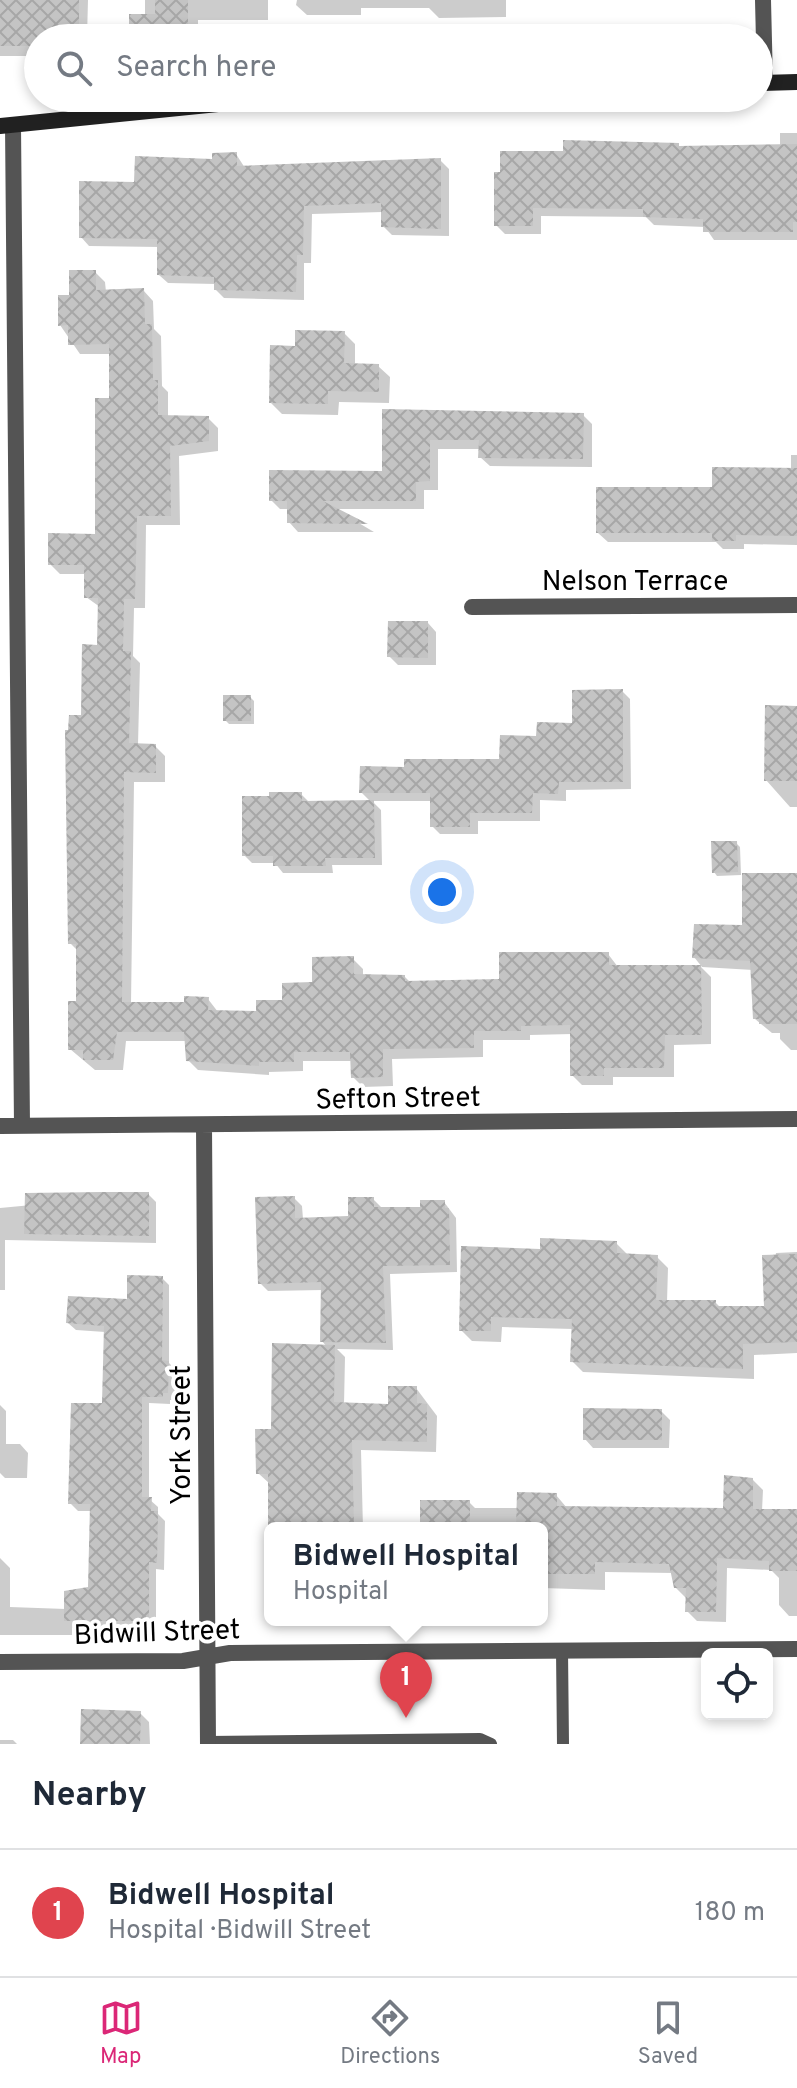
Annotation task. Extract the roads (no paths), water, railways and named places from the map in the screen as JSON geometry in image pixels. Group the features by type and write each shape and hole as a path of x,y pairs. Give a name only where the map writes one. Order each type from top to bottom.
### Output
{"main road":[{"path":"773,83 797,82"},
{"path":"7,125 138,112"}],"street":[{"path":"763,0 763,24"},
{"path":"7,125 22,1126"},
{"name":"Nelson Terrace","path":"472,607 797,605"},
{"name":"Sefton Street","path":"0,1126 797,1119"},
{"name":"York Street","path":"204,1125 208,1743"},
{"name":"Bidwill Street","path":"0,1662 183,1661 230,1653 797,1649"}],"lane":[{"path":"562,1650 563,1744"},
{"path":"208,1743 480,1739 491,1744"}],"place":[{"name":"Bidwell Hospital","path":"406,1718"}]}
